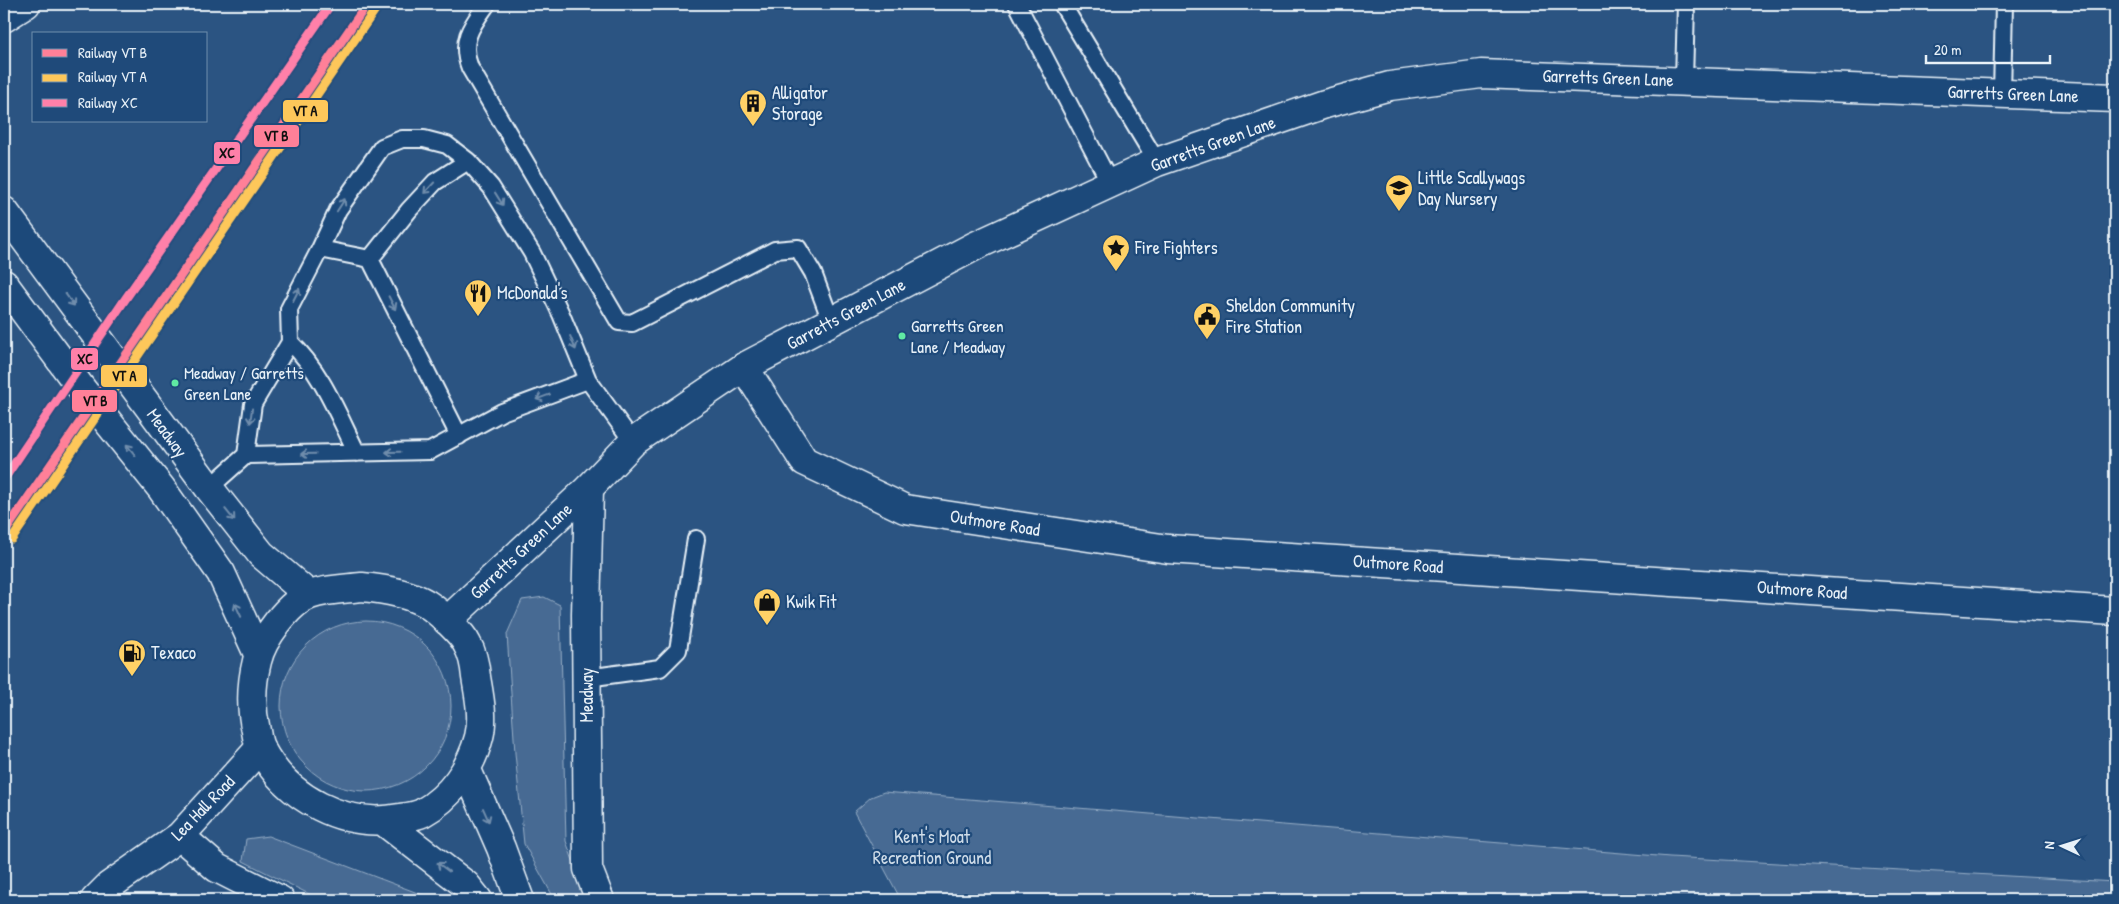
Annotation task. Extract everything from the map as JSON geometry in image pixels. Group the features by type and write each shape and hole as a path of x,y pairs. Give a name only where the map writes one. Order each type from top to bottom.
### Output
{"street":[{"path":"4,18 26,4"},
{"name":"Garretts Green Lane","path":"446,621 588,488 633,442 744,367 975,246 1110,183 1157,162 1325,104 1390,86 1481,74 2115,98"},
{"name":"Meadway","path":"4,211 189,463 261,554 309,595"},
{"path":"8,290 84,392 162,488 221,574 258,654"},
{"name":"Outmore Road","path":"744,367 804,461 905,509 1168,549 2115,611"},
{"name":"Meadway","path":"588,488 586,614 588,869 600,900"},
{"path":"362,587 387,590 428,604 467,643 474,663 480,700 480,735 467,770 443,798 421,814 383,821 352,818 329,811 305,799 280,777 260,748 252,713 252,685 258,654 270,631 282,616 309,595 362,587"},
{"name":"Lea Hall Road","path":"95,900 109,886 180,836 260,748"},
{"path":"467,770 501,848 520,900"},
{"path":"383,821 466,884 478,900"},
{"path":"180,836 217,868 280,900"}],"lane":[{"path":"487,4 469,28 465,55 470,68 619,322 632,322 775,250 798,248 813,274 831,321"},
{"path":"1017,4 1110,183"},
{"path":"1062,4 1157,162"},
{"path":"1684,81 1686,4"},
{"path":"2002,94 2004,4"},
{"path":"209,488 246,455 253,404 290,342 289,310 338,210 382,147 402,139 424,139 448,145 468,161 491,187 532,253 562,314 588,380 633,442"},
{"path":"370,259 434,182 468,161"},
{"path":"320,249 370,259"},
{"path":"370,259 459,436"},
{"path":"290,342 305,356 323,386 357,453"},
{"path":"246,455 430,451 502,412 588,380"},
{"path":"587,678 660,668 678,650 696,539"}],"green space":[{"path":"544,597 560,605 566,841 587,900 555,900 524,844 515,753 507,634 522,600"},
{"path":"374,621 399,627 420,640 432,652 448,681 451,706 450,723 445,739 432,760 420,772 391,788 358,791 333,785 312,772 300,760 284,731 281,698 287,673 300,652 312,640 341,624"},
{"name":"Kent's Moat Recreation Ground","path":"884,792 1670,857 2115,882 2115,900 901,900 854,812 871,797"},
{"path":"268,836 436,900 321,900 243,861 246,839"}],"transit line":[{"path":"4,533 367,4"},
{"path":"12,539 375,10"}],"rail line":[{"name":"XC","path":"4,479 126,298 331,4"}],"place":[{"name":"Alligator Storage","path":"753,127"},
{"name":"Little Scallywags Day Nursery","path":"1399,212"},
{"name":"Fire Fighters","path":"1116,272"},
{"name":"McDonald's","path":"478,317"},
{"name":"Garretts Green Lane / Meadway","path":"902,336"},
{"name":"Sheldon Community Fire Station","path":"1207,340"},
{"name":"Meadway / Garretts Green Lane","path":"175,383"},
{"name":"Kwik Fit","path":"767,626"},
{"name":"Texaco","path":"132,677"}]}
